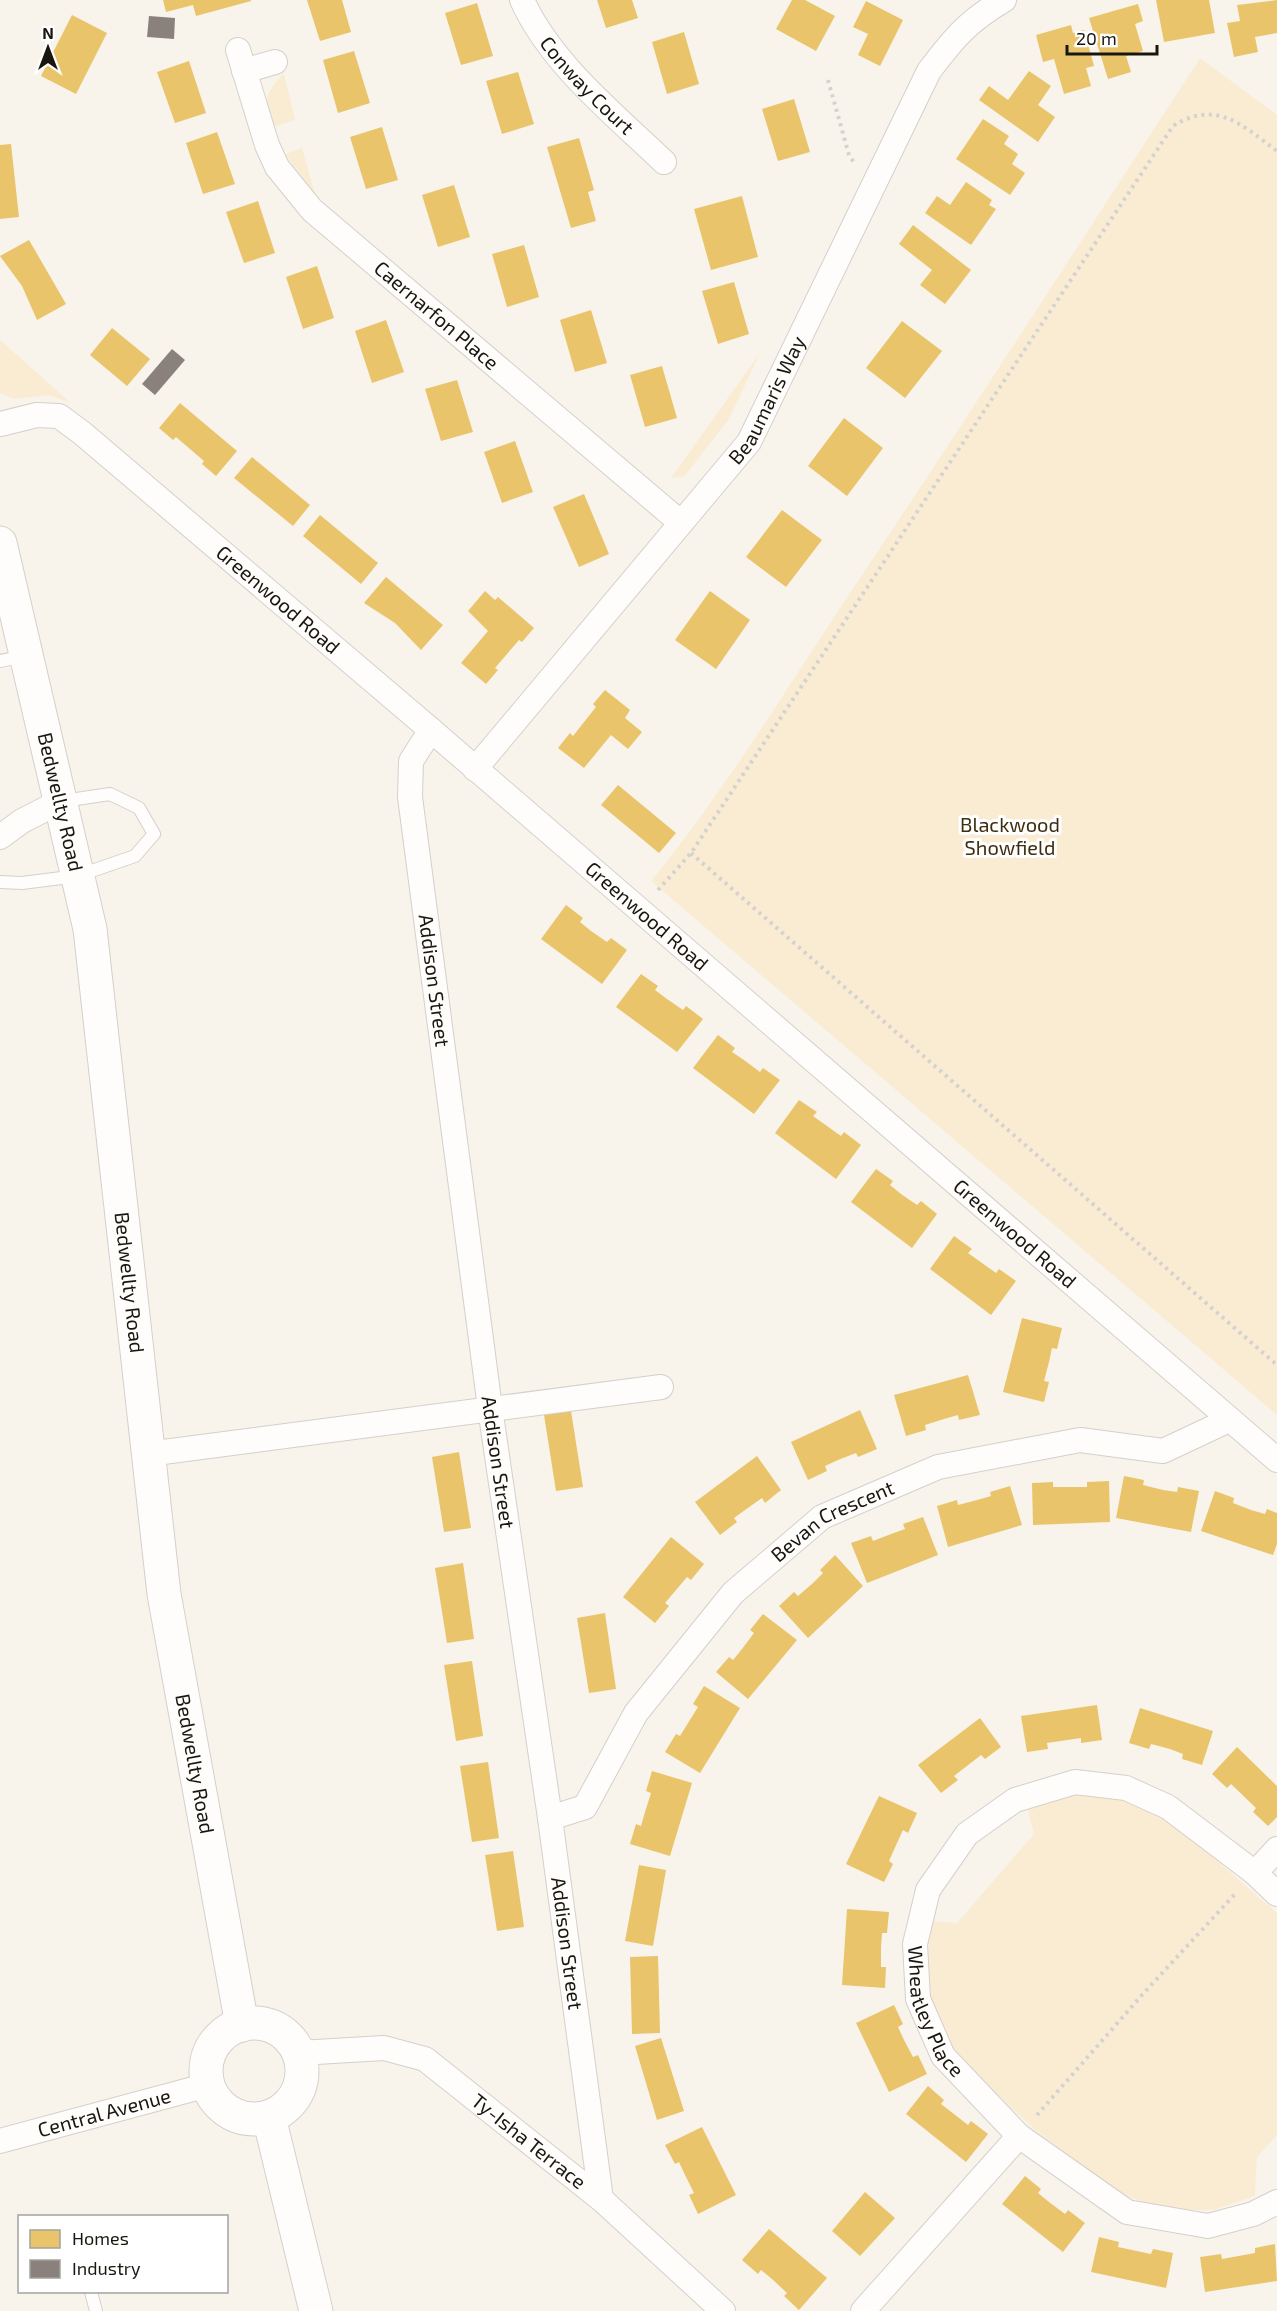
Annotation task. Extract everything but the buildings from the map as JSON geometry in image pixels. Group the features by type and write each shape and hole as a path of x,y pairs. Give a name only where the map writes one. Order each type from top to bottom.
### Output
{"street":[{"name":"Conway Court","path":"522,0 558,56 606,107 664,162"},
{"name":"Beaumaris Way","path":"475,769 748,442 759,424 929,71 953,39 969,8 1004,0"},
{"name":"Caernarfon Place","path":"274,62 241,61 267,145 277,167 312,210 680,522"},
{"name":"Greenwood Road","path":"0,424 37,415 59,417 431,730 1277,1460"},
{"name":"Bedwellty Road","path":"0,543 14,658 59,802 90,929 164,1594 242,2025"},
{"name":"Addison Street","path":"431,730 411,761 410,797 490,1408 550,1818 601,2199"},
{"path":"0,837 22,821 59,802"},
{"path":"148,1454 661,1387"},
{"name":"Bevan Crescent","path":"550,1818 585,1807 636,1713 733,1593 822,1517 938,1467 1080,1440 1163,1451 1229,1420"},
{"name":"Wheatley Place","path":"1277,1894 1255,1873 1168,1807 1126,1788 1075,1782 1015,1800 967,1834 928,1890 915,1944 918,1999 943,2056 1019,2136 1127,2212 1208,2226 1253,2214 1277,2202"},
{"path":"1255,1873 1277,1849"},
{"path":"242,2025 269,2026 286,2036 299,2053 302,2068 301,2084 294,2099 283,2110 269,2117 253,2120 232,2113 214,2099 208,2085 206,2070 209,2055 216,2041 228,2031 242,2025"},
{"name":"Ty-Isha Terrace","path":"299,2053 384,2048 425,2059 601,2199 723,2311"},
{"name":"Central Avenue","path":"0,2141 208,2085"},
{"path":"269,2117 316,2311"},
{"path":"864,2311 1019,2136"}],"lane":[{"path":"0,882 22,883 77,876 135,856 154,834 139,808 110,794 59,802"},
{"path":"91,2293 96,2311"}],"path":[{"path":"828,80 849,155 854,164 877,175"},
{"path":"655,894 691,853 1173,126 1191,114 1219,115 1242,126 1277,152"},
{"path":"691,853 1277,1365"},
{"path":"1019,2136 1142,1995 1255,1873"}],"green space":[{"name":"Blackwood Showfield","path":"1200,58 1277,115 1277,1415 651,881 703,813 752,743"},
{"path":"284,73 295,120 273,127 267,110 267,98"},
{"path":"302,148 315,194 285,154"},
{"path":"0,340 71,403 48,395 14,399 0,393"},
{"path":"760,353 729,419 684,477 671,478"},
{"path":"1074,1794 1130,1799 1182,1830 1277,1913 1277,2135 1257,2157 1255,2196 1214,2210 1165,2210 1119,2193 1034,2129 949,2049 932,2011 926,1976 931,1921 957,1923 1034,1834 1028,1810"}]}
